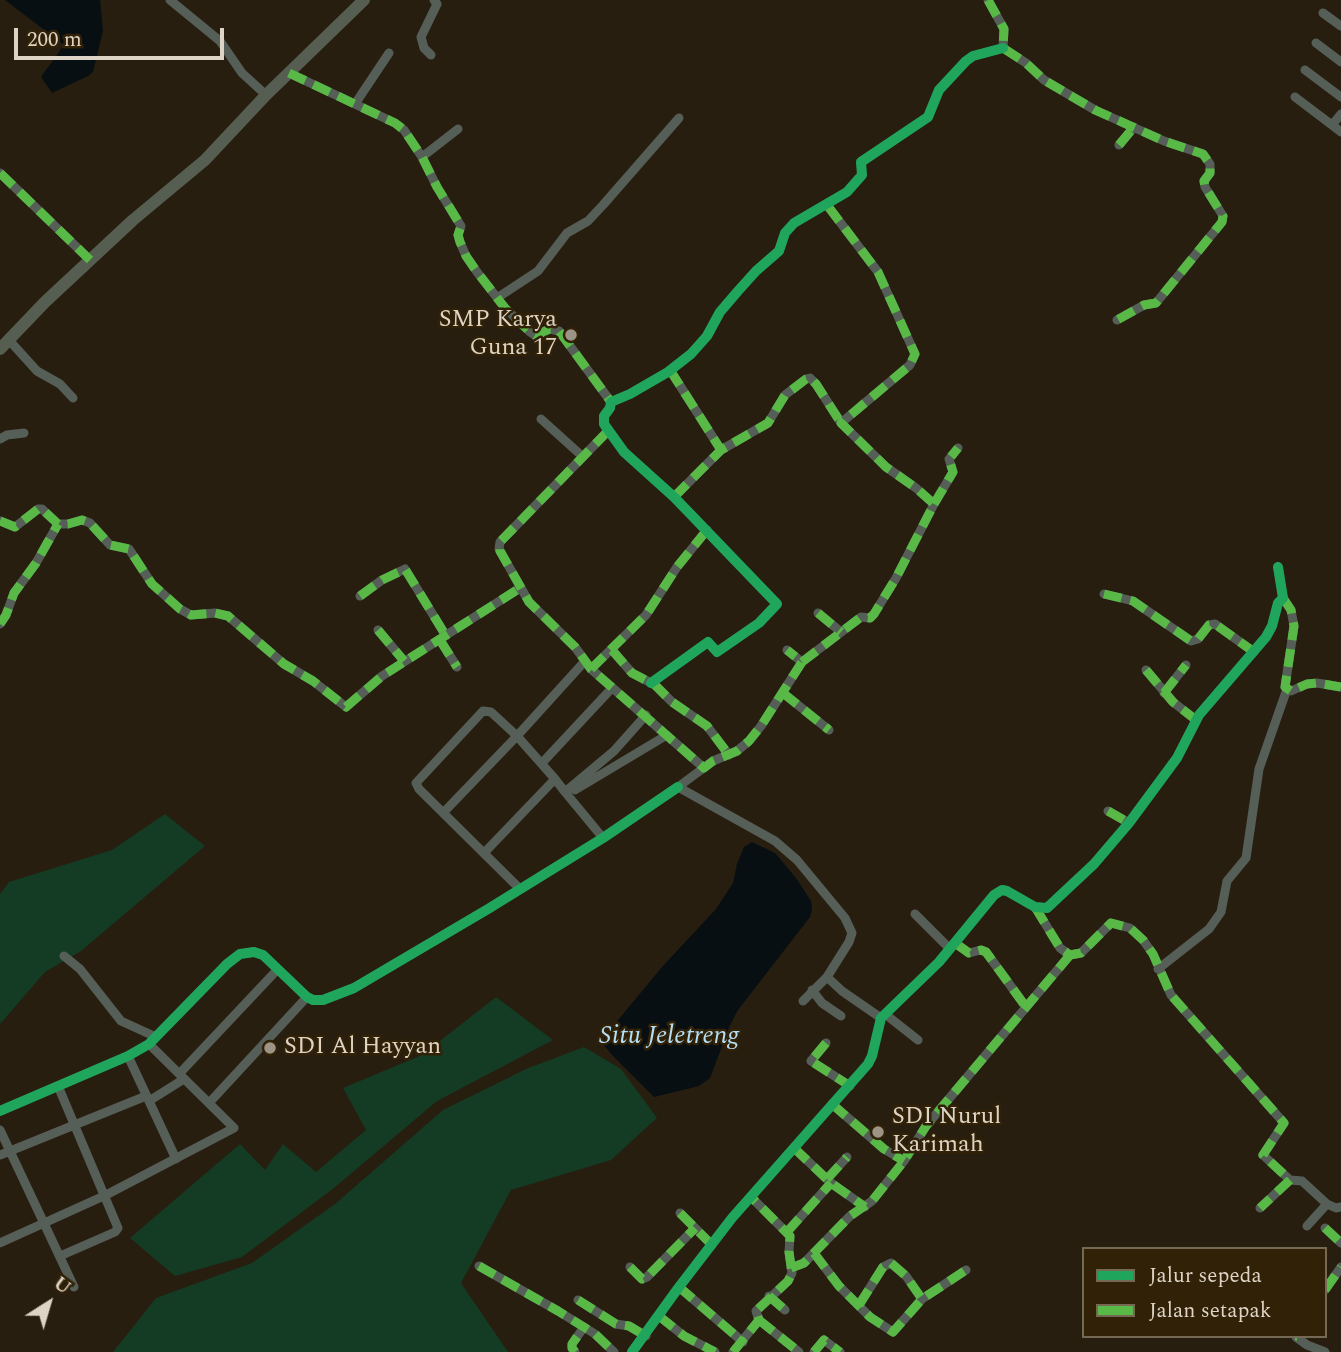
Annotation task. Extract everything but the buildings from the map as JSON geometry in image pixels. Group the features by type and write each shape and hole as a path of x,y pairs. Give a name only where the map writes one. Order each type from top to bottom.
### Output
{"main road":[{"path":"4,344 90,260 205,160 266,95 364,0"}],"street":[{"path":"170,0 220,41 242,73 266,95"},
{"path":"432,55 424,48 421,37 437,6 434,0"},
{"path":"988,0 1004,29 1003,48"},
{"path":"1323,13 1341,26"},
{"path":"1316,43 1341,62"},
{"path":"651,683 708,642 717,652 759,623 776,604 674,497 633,463 603,420 611,402 670,370 700,345 713,329 720,312 756,271 779,251 785,233 794,223 848,192 862,175 861,162 928,117 939,90 966,61 981,53 1003,48 1060,91 1134,127 1203,154 1210,164 1210,173 1204,181 1205,187 1223,216 1222,222 1156,303 1144,305 1117,320"},
{"path":"355,104 389,53"},
{"path":"1305,70 1341,97"},
{"path":"289,73 399,125 422,157 461,226 458,235 466,256 497,298 533,335 539,335 549,328 559,331 611,402"},
{"path":"1295,97 1341,132"},
{"path":"1332,125 1341,114"},
{"path":"497,298 538,271 567,233 588,221 597,212 680,118"},
{"path":"1119,145 1134,127"},
{"path":"422,157 458,129"},
{"path":"0,173 90,260"},
{"path":"827,205 878,272 915,354 910,365 841,423"},
{"path":"4,344 37,371 60,384 73,398"},
{"path":"670,370 721,450"},
{"path":"674,497 721,450 768,423 785,396 810,378 841,423 876,458 934,504"},
{"path":"541,419 582,456"},
{"path":"608,430 559,484 500,542 500,551 529,601 575,647 588,665 704,768"},
{"path":"0,439 7,435 24,433"},
{"path":"0,1111 128,1056 153,1041 227,964 240,954 259,953 307,997 323,1000 354,988 395,966 603,838 704,768 729,755 748,741 802,662 861,617 870,618 874,614 953,472 949,460 958,448"},
{"path":"0,521 15,527 38,509 42,509 58,524 82,520 90,523 110,545 129,549 152,584 180,609 191,615 215,612 228,615 284,664 313,681 344,706 349,706 382,676 404,661 520,588"},
{"path":"0,624 13,593 36,563 58,524"},
{"path":"443,813 588,665 612,650 646,615 677,567 707,530"},
{"path":"1158,969 1209,929 1221,912 1227,881 1246,858 1259,769 1287,689 1284,680 1294,626 1291,610 1283,598 1278,568"},
{"path":"360,596 375,584 405,569 457,667"},
{"path":"1104,594 1133,601 1191,640 1198,639 1209,625 1215,624 1254,652"},
{"path":"632,1352 679,1287 751,1197 850,1086 872,1056 883,1016 952,946 998,892 1007,891 1034,907 1043,908 1051,905 1094,864 1129,823 1177,758 1196,720 1254,652 1272,625 1278,603 1283,598"},
{"path":"818,613 841,632"},
{"path":"378,630 404,661"},
{"path":"612,650 632,673 651,683 672,702 707,726 729,755"},
{"path":"786,650 802,662"},
{"path":"1164,693 1186,665"},
{"path":"1146,670 1164,693 1196,720"},
{"path":"1287,689 1291,691 1317,683 1341,687"},
{"path":"542,763 612,688"},
{"path":"783,693 829,730"},
{"path":"520,889 416,783 479,713 486,710 491,712 517,736 603,838"},
{"path":"566,793 614,751 646,715"},
{"path":"566,793 667,735"},
{"path":"484,853 555,779"},
{"path":"678,788 775,841 797,860 845,918 852,933 849,942 827,977 803,1001"},
{"path":"1108,811 1129,823"},
{"path":"1034,907 1060,948 1070,955"},
{"path":"915,914 952,946 969,953 981,950 986,952 1026,1007"},
{"path":"791,1268 804,1263 850,1216 865,1207 904,1161 926,1126 1070,955 1081,953 1111,923 1130,928 1143,940 1177,1002 1284,1123 1263,1155 1290,1180 1302,1181 1327,1204 1341,1207"},
{"path":"0,1243 106,1195 234,1128 182,1076 153,1041 121,1021 80,969 64,956"},
{"path":"0,1155 147,1098 182,1076 277,970"},
{"path":"827,977 849,997 918,1040"},
{"path":"812,990 822,1003 841,1016"},
{"path":"209,1103 307,997"},
{"path":"826,1043 811,1061 850,1086"},
{"path":"128,1056 176,1159"},
{"path":"58,1086 118,1223 116,1231 60,1256"},
{"path":"832,1104 884,1149 904,1161"},
{"path":"0,1132 74,1286"},
{"path":"794,1148 829,1181 865,1207"},
{"path":"787,1232 847,1157"},
{"path":"1260,1208 1290,1180"},
{"path":"751,1197 790,1236 790,1278 756,1311 759,1320 799,1352"},
{"path":"1307,1226 1327,1204"},
{"path":"680,1213 712,1245"},
{"path":"630,1267 642,1279 647,1277 695,1228"},
{"path":"1325,1228 1341,1243"},
{"path":"814,1253 839,1286 870,1317 893,1332 922,1299 966,1269"},
{"path":"859,1305 883,1268 891,1263 906,1276 922,1299"},
{"path":"479,1266 523,1289 584,1327 614,1352"},
{"path":"1327,1287 1341,1267"},
{"path":"679,1287 743,1342"},
{"path":"769,1296 785,1310"},
{"path":"578,1300 616,1324 629,1326 646,1336"},
{"path":"659,1316 684,1336 715,1352"},
{"path":"733,1352 759,1320"},
{"path":"575,1352 572,1344 584,1327"},
{"path":"1297,1338 1325,1352"},
{"path":"814,1352 824,1340 841,1352"}],"green space":[{"path":"165,814 205,846 81,951 45,972 0,1024 0,894 9,882 112,850"},
{"path":"496,997 553,1040 437,1101 334,1188 242,1257 175,1276 130,1238 240,1144 265,1170 283,1144 316,1172 366,1130 343,1088 422,1055"},
{"path":"584,1047 621,1069 657,1118 611,1160 511,1190 461,1283 508,1352 113,1352 156,1298 252,1263 335,1204 443,1110 526,1069"}],"water":[{"path":"5,0 100,0 103,31 93,72 52,93 41,77 64,45"},
{"name":"Situ Jeletreng","path":"752,842 775,853 796,878 811,901 810,917 738,1010 710,1078 699,1086 654,1097 612,1055 604,1045 604,1037 662,967 716,909 733,883 744,847"}],"marked path":[{"path":"988,0 1004,29 1003,48 1026,63 1044,80 1095,110 1164,141 1203,154 1210,164 1210,173 1204,181 1205,187 1223,216 1222,222 1156,303 1144,305 1117,320"},
{"path":"289,73 395,123 404,130 461,226 458,235 460,242 477,272 505,308 530,332 536,336 549,329 559,331 611,402"},
{"path":"1119,145 1134,127"},
{"path":"0,173 90,260"},
{"path":"802,662 861,617 870,618 874,614 934,504 886,467 841,423 910,365 915,354 878,272 827,205"},
{"path":"670,370 721,450"},
{"path":"674,497 721,450 768,423 785,395 806,379 810,378 816,384 841,423"},
{"path":"608,431 500,542 500,551 529,602 575,647 591,669 704,768 713,761 737,751 761,726 802,662 787,650"},
{"path":"934,504 953,472 949,459 958,448"},
{"path":"0,521 15,527 38,509 42,509 58,524 82,520 90,523 110,545 129,549 152,584 180,609 191,615 215,613 228,616 284,664 313,681 346,707 382,676 520,588"},
{"path":"0,624 14,593 36,563 58,524"},
{"path":"591,669 646,615 677,567 707,530"},
{"path":"360,596 382,580 405,569 446,636"},
{"path":"1104,594 1133,601 1191,641 1198,639 1209,625 1215,624 1254,652"},
{"path":"1283,598 1291,610 1294,626 1285,687 1291,691 1317,683 1341,687"},
{"path":"818,613 841,632"},
{"path":"378,630 404,661"},
{"path":"440,640 457,667"},
{"path":"612,650 632,673 655,685 672,702 707,726 729,755"},
{"path":"1164,693 1186,665"},
{"path":"1146,670 1173,702 1196,720"},
{"path":"783,693 829,730"},
{"path":"1108,811 1129,823"},
{"path":"1035,907 1060,948 1070,955 1081,953 1111,923 1130,928 1153,954 1171,995 1284,1123 1263,1155 1290,1180 1260,1208"},
{"path":"955,943 969,953 981,950 986,952 1026,1007"},
{"path":"791,1268 804,1263 850,1216 872,1201 904,1161 926,1126 1070,955"},
{"path":"826,1043 811,1061 850,1086"},
{"path":"832,1104 884,1149 904,1161"},
{"path":"794,1148 831,1183 865,1207"},
{"path":"827,1179 847,1157"},
{"path":"787,1232 831,1183"},
{"path":"733,1352 759,1320 756,1311 788,1281 792,1273 790,1236 751,1197"},
{"path":"680,1213 712,1245"},
{"path":"630,1267 642,1279 647,1277 695,1228"},
{"path":"1325,1228 1341,1243"},
{"path":"814,1253 839,1286 870,1317 893,1332 922,1299 966,1270"},
{"path":"859,1305 883,1267 891,1263 906,1276 922,1299"},
{"path":"479,1266 595,1334 614,1352"},
{"path":"1327,1287 1341,1267"},
{"path":"679,1287 743,1342"},
{"path":"769,1296 785,1310"},
{"path":"578,1300 616,1324 629,1326 646,1336"},
{"path":"659,1316 684,1336 715,1352"},
{"path":"759,1320 799,1352"},
{"path":"575,1352 572,1344 584,1327"},
{"path":"814,1352 824,1340 840,1352"}],"cycle path":[{"path":"651,683 708,642 717,652 759,623 777,604 674,497 624,452 604,424 604,416 611,402 668,372 691,354 707,336 720,312 756,271 779,251 785,233 794,223 847,192 862,175 861,162 928,117 939,90 966,61 973,56 1003,48"},
{"path":"632,1352 732,1218 868,1064 881,1018 939,962 994,895 1002,890 1007,891 1035,907 1047,908 1094,864 1129,823 1177,758 1199,715 1266,637 1278,603 1283,598 1278,567"},
{"path":"0,1111 128,1056 149,1044 240,954 254,952 263,955 313,1000 323,1000 354,988 603,838 678,787"}],"place":[{"name":"SMP Karya Guna 17","path":"571,335"},
{"name":"SDI Al Hayyan","path":"270,1048"},
{"name":"SDI Nurul Karimah","path":"878,1132"}]}
